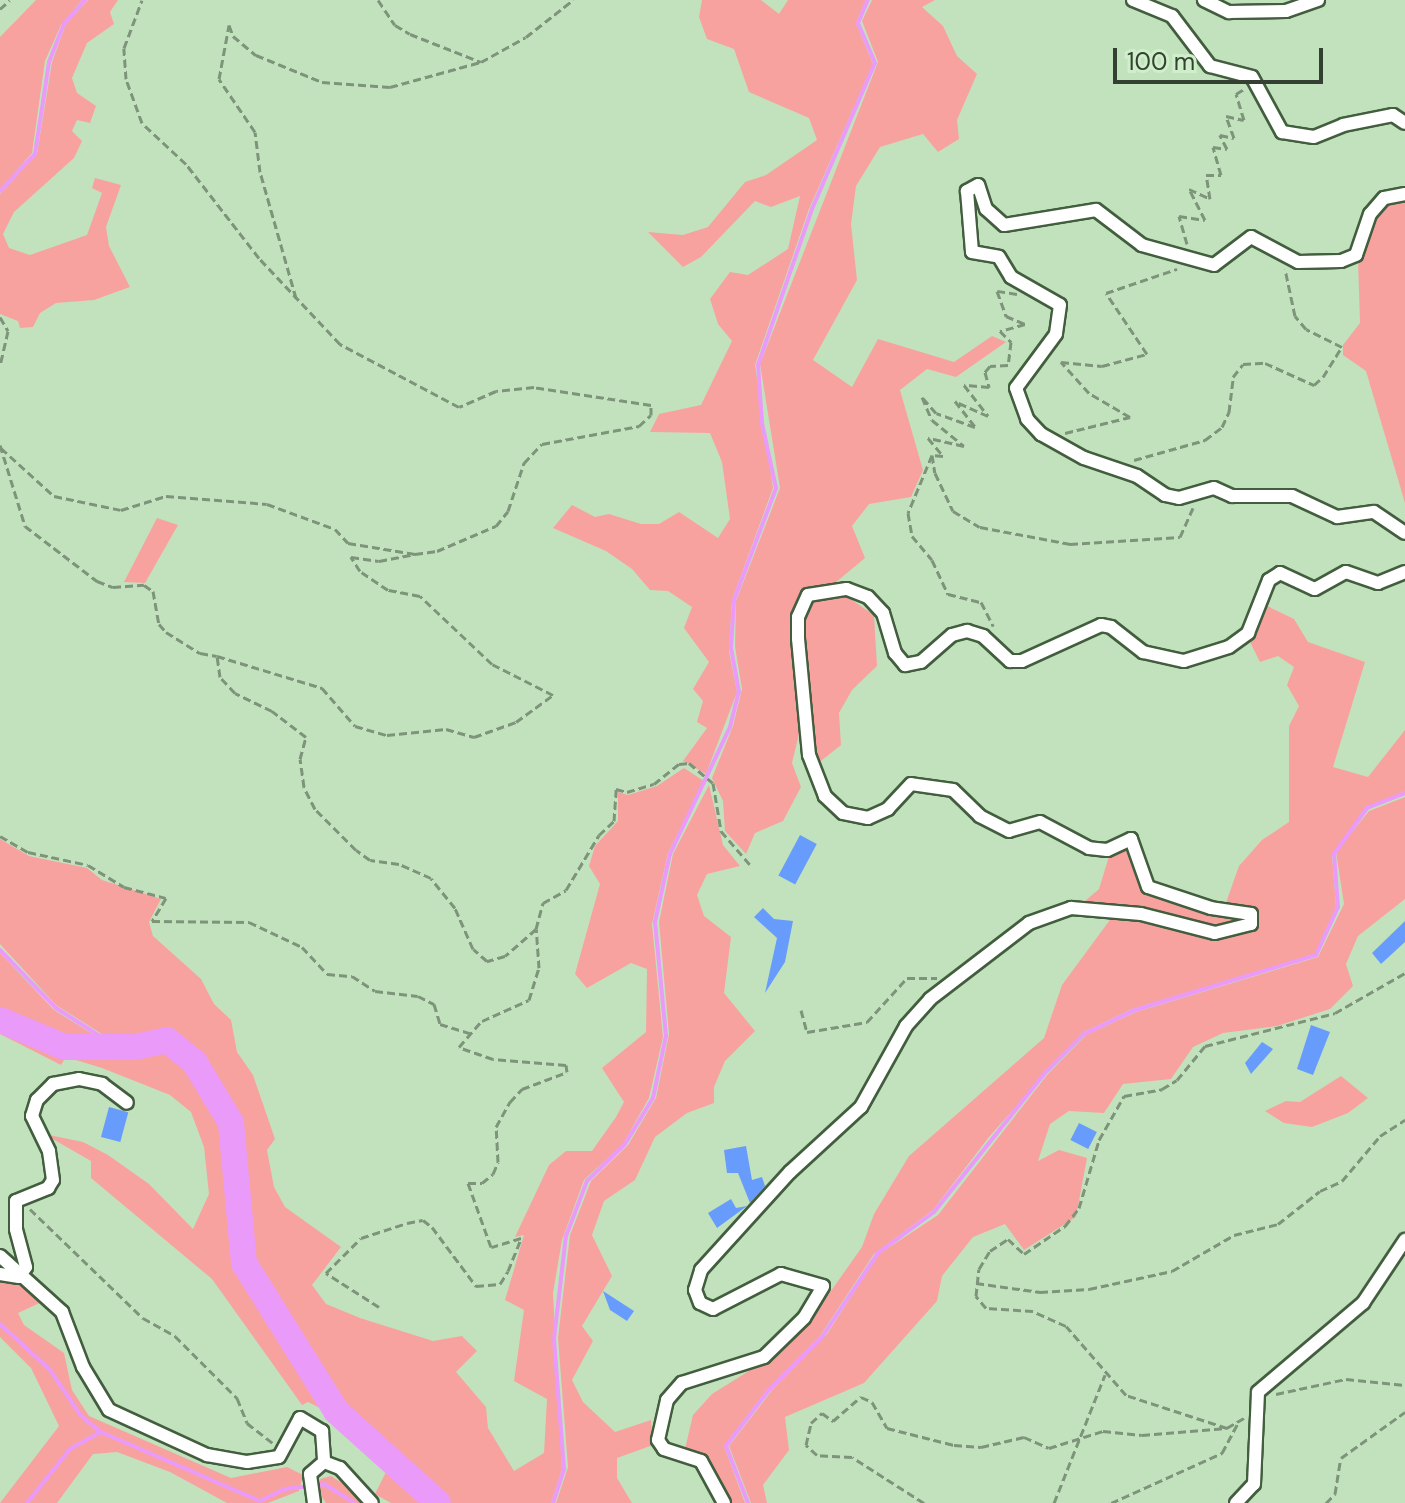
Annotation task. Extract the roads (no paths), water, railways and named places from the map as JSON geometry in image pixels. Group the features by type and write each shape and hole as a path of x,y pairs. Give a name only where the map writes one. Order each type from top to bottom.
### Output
{"street":[{"path":"1133,0 1172,16 1210,66 1252,77 1268,115 1291,135 1314,137 1373,117 1393,115 1405,123"},
{"path":"1204,0 1229,12 1286,11 1318,0"},
{"path":"1405,194 1384,198 1370,214 1356,255 1341,261 1298,262 1251,237 1214,265 1142,245 1096,210 1004,225 986,209 978,185 967,191 972,252 999,257 1019,283 1060,305 1063,315 1049,345 1016,388 1019,403 1041,434 1137,476 1165,495 1179,498 1214,488 1232,496 1292,496 1337,517 1374,512 1405,533"},
{"path":"724,1503 701,1461 664,1449 658,1440 667,1400 682,1383 764,1357 804,1318 823,1286 781,1274 713,1309 700,1303 695,1290 701,1270 790,1172 861,1107 906,1026 930,999 1029,923 1071,908 1141,914 1215,933 1251,924 1251,914 1220,910 1148,887 1131,839 1107,850 1089,848 1040,822 1009,831 980,816 953,790 931,784 911,784 888,809 868,818 843,813 825,796 809,755 800,693 798,617 808,595 847,589 868,597 883,613 895,653 905,665 921,662 952,635 967,631 983,636 1010,661 1022,661 1101,625 1143,652 1184,661 1229,647 1248,633 1269,580 1280,573 1315,589 1346,572 1378,583 1405,572"},
{"path":"19,1277 26,1267 16,1229 16,1201 48,1188 53,1180 49,1151 32,1116 45,1090 65,1079 79,1079 102,1084 127,1103"},
{"path":"1236,1503 1254,1484 1259,1449 1255,1409 1258,1392 1269,1380 1294,1365 1363,1303 1405,1240"},
{"path":"0,1256 19,1277 62,1312 87,1377 109,1410 207,1455 247,1462 282,1453 300,1418 322,1431 324,1462"},
{"path":"0,1274 19,1277"},
{"path":"314,1503 310,1474 324,1462"},
{"path":"324,1462 340,1468 372,1503"}],"waterway":[{"path":"0,191 35,154 49,62 64,24 85,0"},
{"path":"553,1503 564,1469 554,1339 566,1236 587,1181 625,1144 653,1098 666,1036 655,922 670,854 730,727 739,692 731,648 734,600 776,488 762,423 758,365 812,209 875,63 858,23 868,0"},
{"path":"748,1503 726,1446 769,1390 822,1337 878,1253 934,1212 1044,1074 1084,1034 1135,1010 1316,955 1338,907 1334,854 1367,808 1405,793"},
{"path":"0,950 56,1008 117,1047"},
{"path":"0,1020 65,1047 135,1047 167,1040 195,1063 231,1123 244,1263 336,1411 438,1503"},
{"path":"0,1324 50,1370 81,1416 101,1432 260,1501 285,1489 324,1484 354,1503"},
{"path":"27,1503 70,1449 101,1432"}]}
